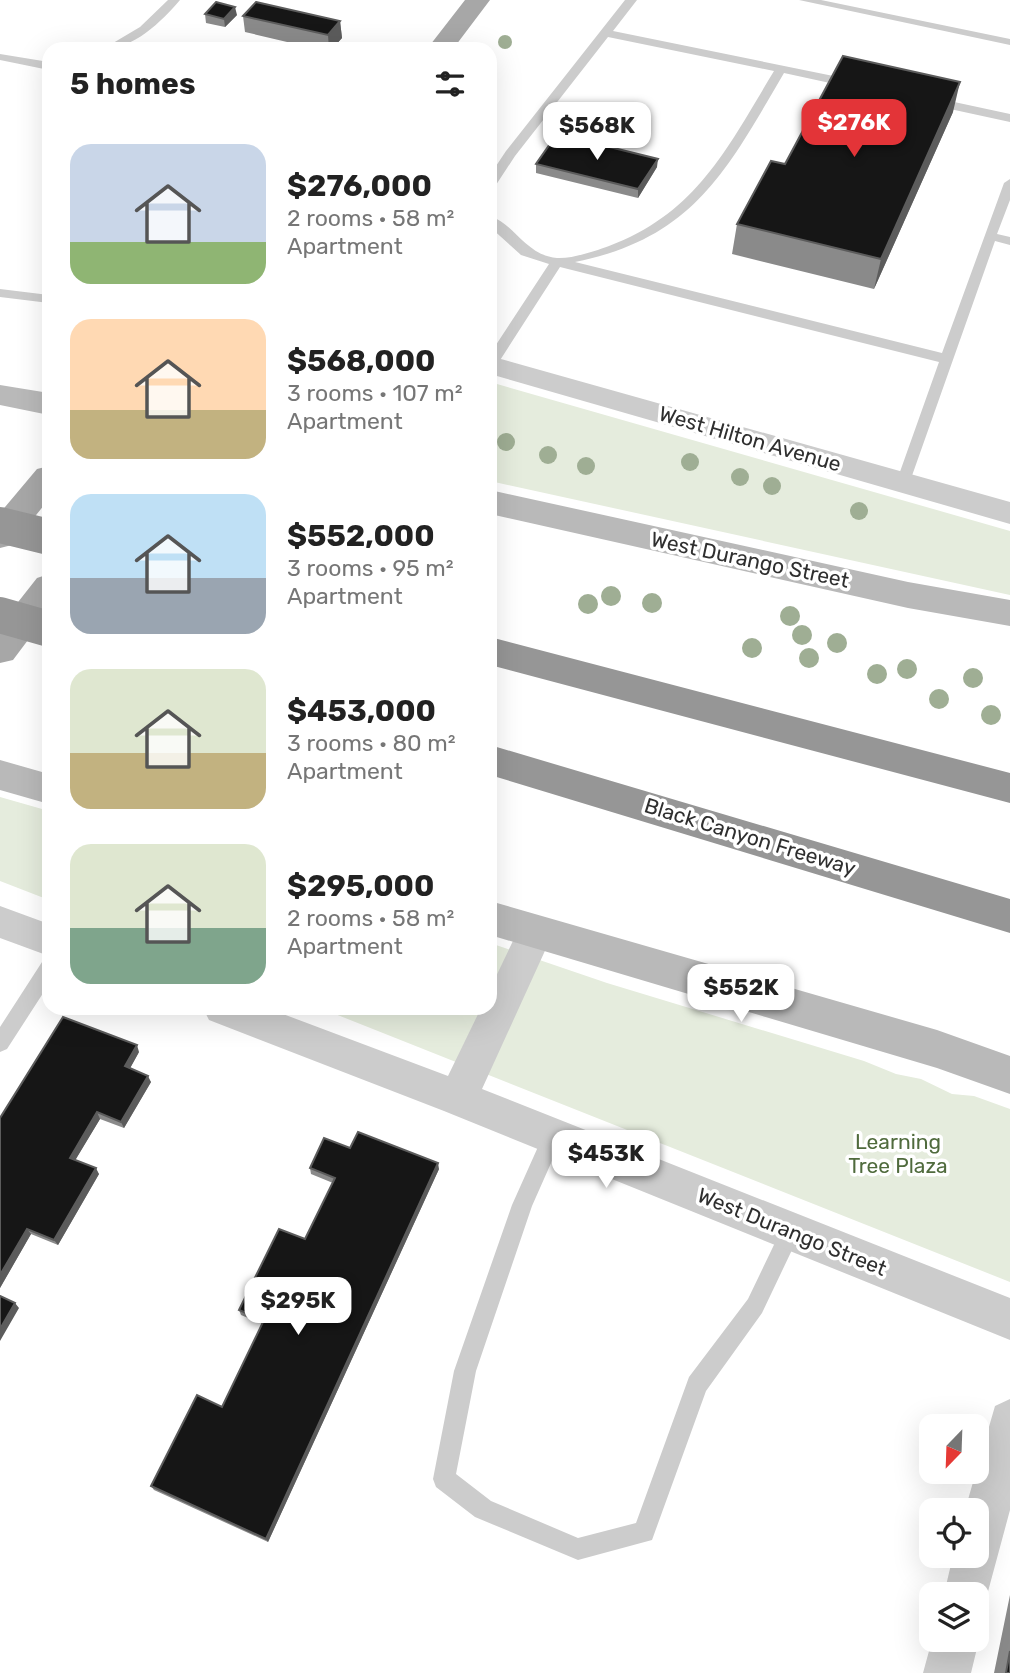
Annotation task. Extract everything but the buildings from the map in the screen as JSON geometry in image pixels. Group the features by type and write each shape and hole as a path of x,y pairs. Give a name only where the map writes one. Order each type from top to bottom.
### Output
{"highway":[{"path":"0,525 42,535"},
{"path":"0,615 42,627"},
{"path":"497,653 1010,788"},
{"name":"Black Canyon Freeway","path":"497,762 1010,916"}],"main road":[{"path":"445,42 478,0"},
{"path":"0,395 42,403"},
{"path":"0,536 42,485"},
{"name":"West Durango Street","path":"497,504 908,595 1010,613"},
{"path":"0,650 42,596"},
{"path":"0,775 42,787"},
{"path":"497,920 937,1049 1010,1074"}],"street":[{"name":"West Hilton Avenue","path":"497,367 1010,513"},
{"path":"0,922 42,937"},
{"path":"497,1014 536,931"},
{"name":"West Durango Street","path":"240,1015 458,1098 1010,1319"},
{"path":"458,1098 497,1015"},
{"path":"989,1504 1010,1421"},
{"path":"947,1673 952,1652"}],"lane":[{"path":"121,42 144,29 174,0"},
{"path":"497,174 631,0"},
{"path":"805,0 1010,42"},
{"path":"607,33 866,87"},
{"path":"0,57 42,65"},
{"path":"497,354 557,262 596,257 622,248 687,209 721,169 781,69"},
{"path":"918,98 1010,118"},
{"path":"903,483 1010,183"},
{"path":"497,226 526,252 557,262 947,359"},
{"path":"990,236 1010,240"},
{"path":"0,293 42,298"},
{"path":"0,1043 7,1017 42,976"},
{"path":"552,1136 522,1205 465,1371 444,1479 483,1509 578,1549 644,1532 697,1385 755,1306 791,1231"}],"green space":[{"path":"497,384 1010,531 1010,595 497,483"},
{"path":"0,797 42,809 42,897 0,881"},
{"name":"Learning Tree Plaza","path":"497,945 607,983 864,1061 896,1074 921,1079 952,1094 974,1096 1010,1109 1010,1282 338,1015 497,1015"}]}
